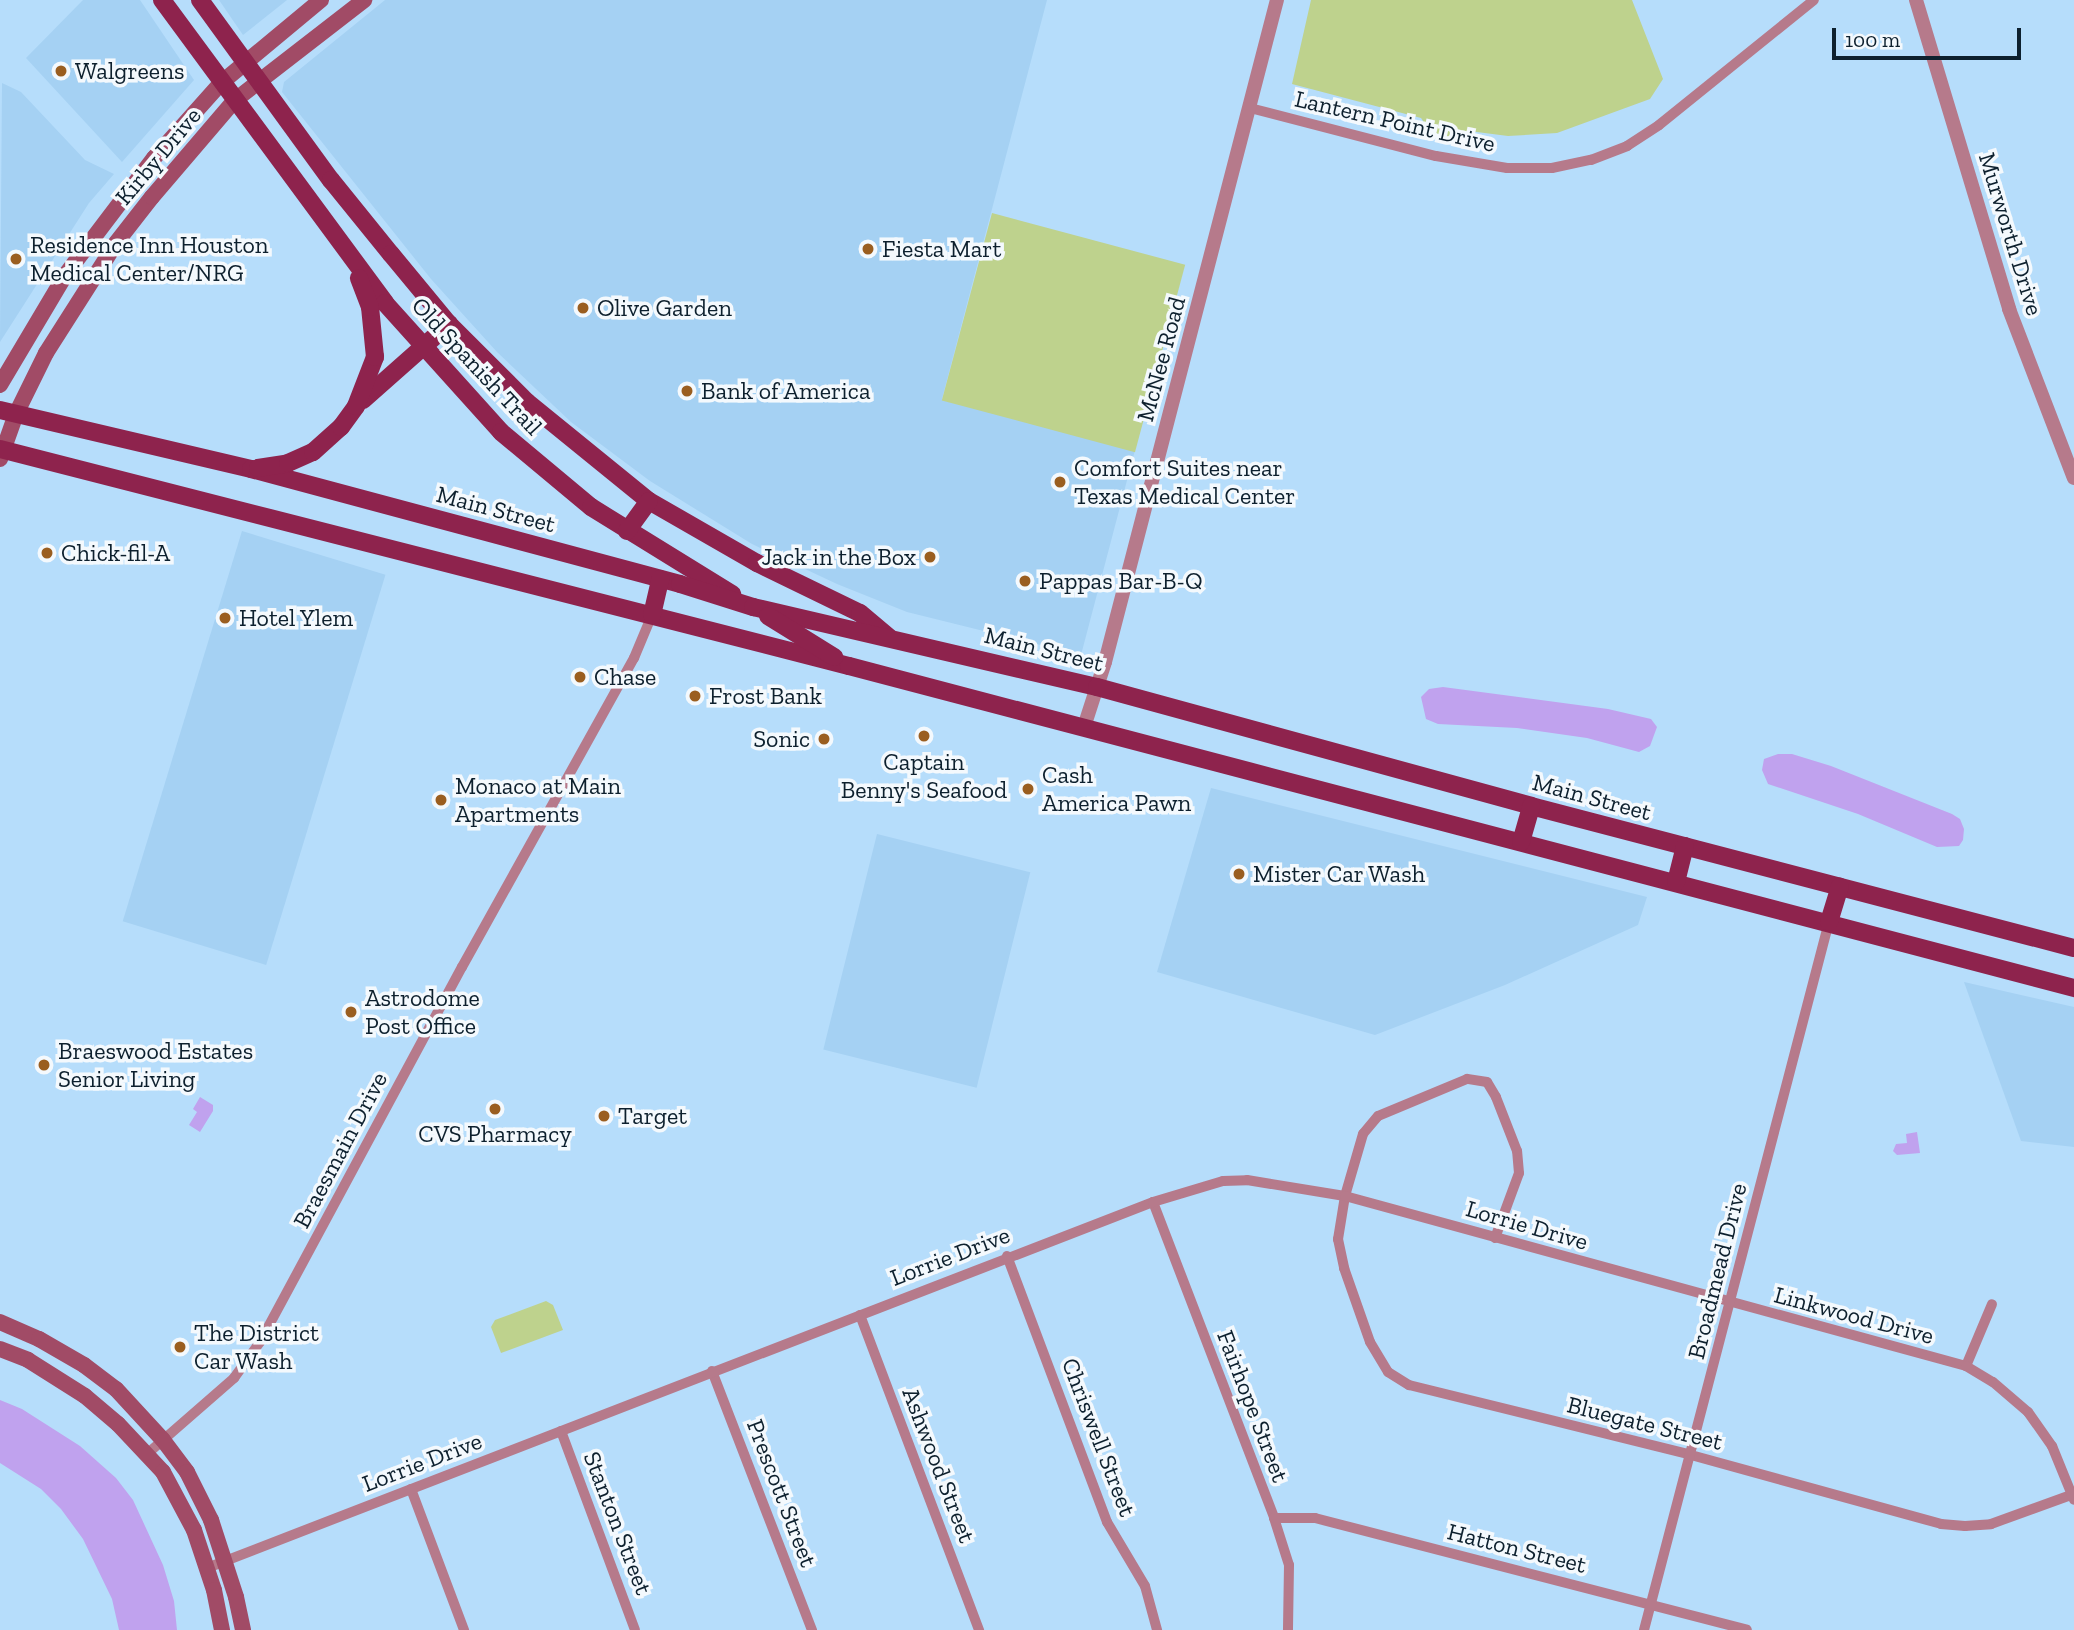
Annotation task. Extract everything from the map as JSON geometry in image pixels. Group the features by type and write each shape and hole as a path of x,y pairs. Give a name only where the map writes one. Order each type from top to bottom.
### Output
{"main road":[{"name":"Old Spanish Trail","path":"162,0 385,303 501,432 564,487 627,531 849,666"},
{"name":"Old Spanish Trail","path":"201,0 331,180 449,324 527,402 649,501 757,563 860,613 892,639"},
{"name":"Kirby Drive","path":"0,385 34,324 88,244 154,158 221,83 321,0"},
{"name":"Kirby Drive","path":"1,453 8,412 106,258 152,197 234,101 364,0"},
{"path":"88,244 106,258"},
{"path":"352,258 370,307 375,357 356,406"},
{"path":"251,469 288,463 313,452 341,427 356,406 449,324"},
{"name":"Main Street","path":"8,412 251,469 660,579 753,607 1097,687 1531,806 2074,948"},
{"path":"1,453 652,615 2074,988"},
{"path":"627,531 649,501"},
{"path":"652,615 660,579"},
{"path":"1521,842 1531,806"},
{"path":"1676,883 1685,846"},
{"path":"1829,922 1840,887"},
{"path":"0,1322 39,1339 84,1365 116,1389 163,1440 187,1472 202,1500 226,1560 243,1630"},
{"path":"0,1349 28,1360 85,1396 147,1454 176,1495 207,1568 222,1630"}],"street":[{"name":"McNee Road","path":"1084,727 1097,687 1277,0"},
{"name":"Lantern Point Drive","path":"1250,108 1436,156 1507,168 1552,168 1591,160 1627,146 1660,125 1814,0"},
{"name":"Murworth Drive","path":"1916,0 2009,309 2074,478"},
{"name":"Braesmain Drive","path":"147,1454 234,1378 260,1342 462,967 634,658 652,615"},
{"name":"Broadmead Drive","path":"1644,1630 1829,922"},
{"name":"Bluegate Street","path":"1495,1238 1519,1173 1517,1152 1496,1097 1487,1083 1467,1079 1378,1116 1363,1134 1345,1196 1338,1239 1343,1268 1370,1342 1388,1372 1409,1385 1691,1455 1941,1524 1965,1527 2012,1518 2073,1496"},
{"name":"Lorrie Drive","path":"207,1568 1007,1256 1153,1202 1223,1181 1247,1180 1345,1196 1731,1303"},
{"name":"Fairhope Street","path":"1153,1202 1274,1518 1289,1565 1288,1630"},
{"name":"Chriswell Street","path":"1007,1256 1107,1522 1145,1586 1157,1630"},
{"name":"Linkwood Drive","path":"1731,1303 1966,1366 1993,1382 2028,1412 2052,1446 2073,1496"},
{"path":"1966,1366 1992,1304"},
{"name":"Ashwood Street","path":"860,1315 979,1630"},
{"name":"Prescott Street","path":"712,1371 812,1630"},
{"name":"Stanton Street","path":"561,1431 635,1630"},
{"path":"411,1489 464,1630"},
{"name":"Hatton Street","path":"1274,1518 1315,1518 1747,1630"}],"shaded area":[{"path":"83,0 140,0 194,80 122,162 26,58"},
{"path":"219,0 287,0 243,35"},
{"path":"385,0 1047,0 942,399 1135,450 1081,655 907,612 837,584 752,544 650,481 571,422 497,352 431,279 282,92 284,82"},
{"path":"2,83 21,92 85,160 114,174 89,203 0,342"},
{"path":"242,531 385,575 266,965 123,921"},
{"path":"1443,687 1608,709 1651,719 1657,727 1650,746 1639,752 1587,738 1517,728 1438,724 1426,719 1421,697 1429,689"},
{"path":"1778,754 1792,754 1831,766 1952,814 1960,819 1964,829 1963,840 1959,846 1937,847 1858,814 1768,784 1762,770 1764,759"},
{"path":"1211,788 1647,897 1638,925 1505,985 1375,1035 1157,972"},
{"path":"877,834 1030,872 977,1088 823,1049"},
{"path":"1964,982 2074,1007 2074,1147 2021,1141"},
{"path":"200,1097 213,1105 213,1111 200,1132 189,1125 197,1112 193,1109"},
{"path":"1917,1132 1920,1153 1897,1155 1893,1151 1896,1144 1907,1143 1906,1134"},
{"path":"0,1400 22,1409 80,1446 116,1478 133,1500 163,1565 174,1601 177,1630 119,1630 112,1599 83,1539 61,1509 41,1489 0,1463"}],"green space":[{"path":"1311,0 1632,0 1663,79 1650,99 1557,133 1508,136 1469,131 1452,138 1431,132 1421,118 1292,84"},
{"path":"992,213 1185,265 1135,452 942,400"},
{"path":"546,1301 553,1305 563,1330 501,1353 491,1327 495,1320"}],"place":[{"name":"Walgreens","path":"61,71"},
{"name":"Fiesta Mart","path":"868,249"},
{"name":"Residence Inn Houston Medical Center/NRG","path":"16,259"},
{"name":"Olive Garden","path":"583,308"},
{"name":"Bank of America","path":"687,391"},
{"name":"Comfort Suites near Texas Medical Center","path":"1060,482"},
{"name":"Chick-fil-A","path":"47,553"},
{"name":"Jack in the Box","path":"930,557"},
{"name":"Pappas Bar-B-Q","path":"1025,581"},
{"name":"Hotel Ylem","path":"225,618"},
{"name":"Chase","path":"580,677"},
{"name":"Frost Bank","path":"695,696"},
{"name":"Captain Benny's Seafood","path":"924,736"},
{"name":"Sonic","path":"824,739"},
{"name":"Cash America Pawn","path":"1028,789"},
{"name":"Monaco at Main Apartments","path":"441,800"},
{"name":"Mister Car Wash","path":"1239,874"},
{"name":"Astrodome Post Office","path":"351,1012"},
{"name":"Braeswood Estates Senior Living","path":"44,1065"},
{"name":"CVS Pharmacy","path":"495,1109"},
{"name":"Target","path":"604,1116"},
{"name":"The District Car Wash","path":"180,1347"}]}
